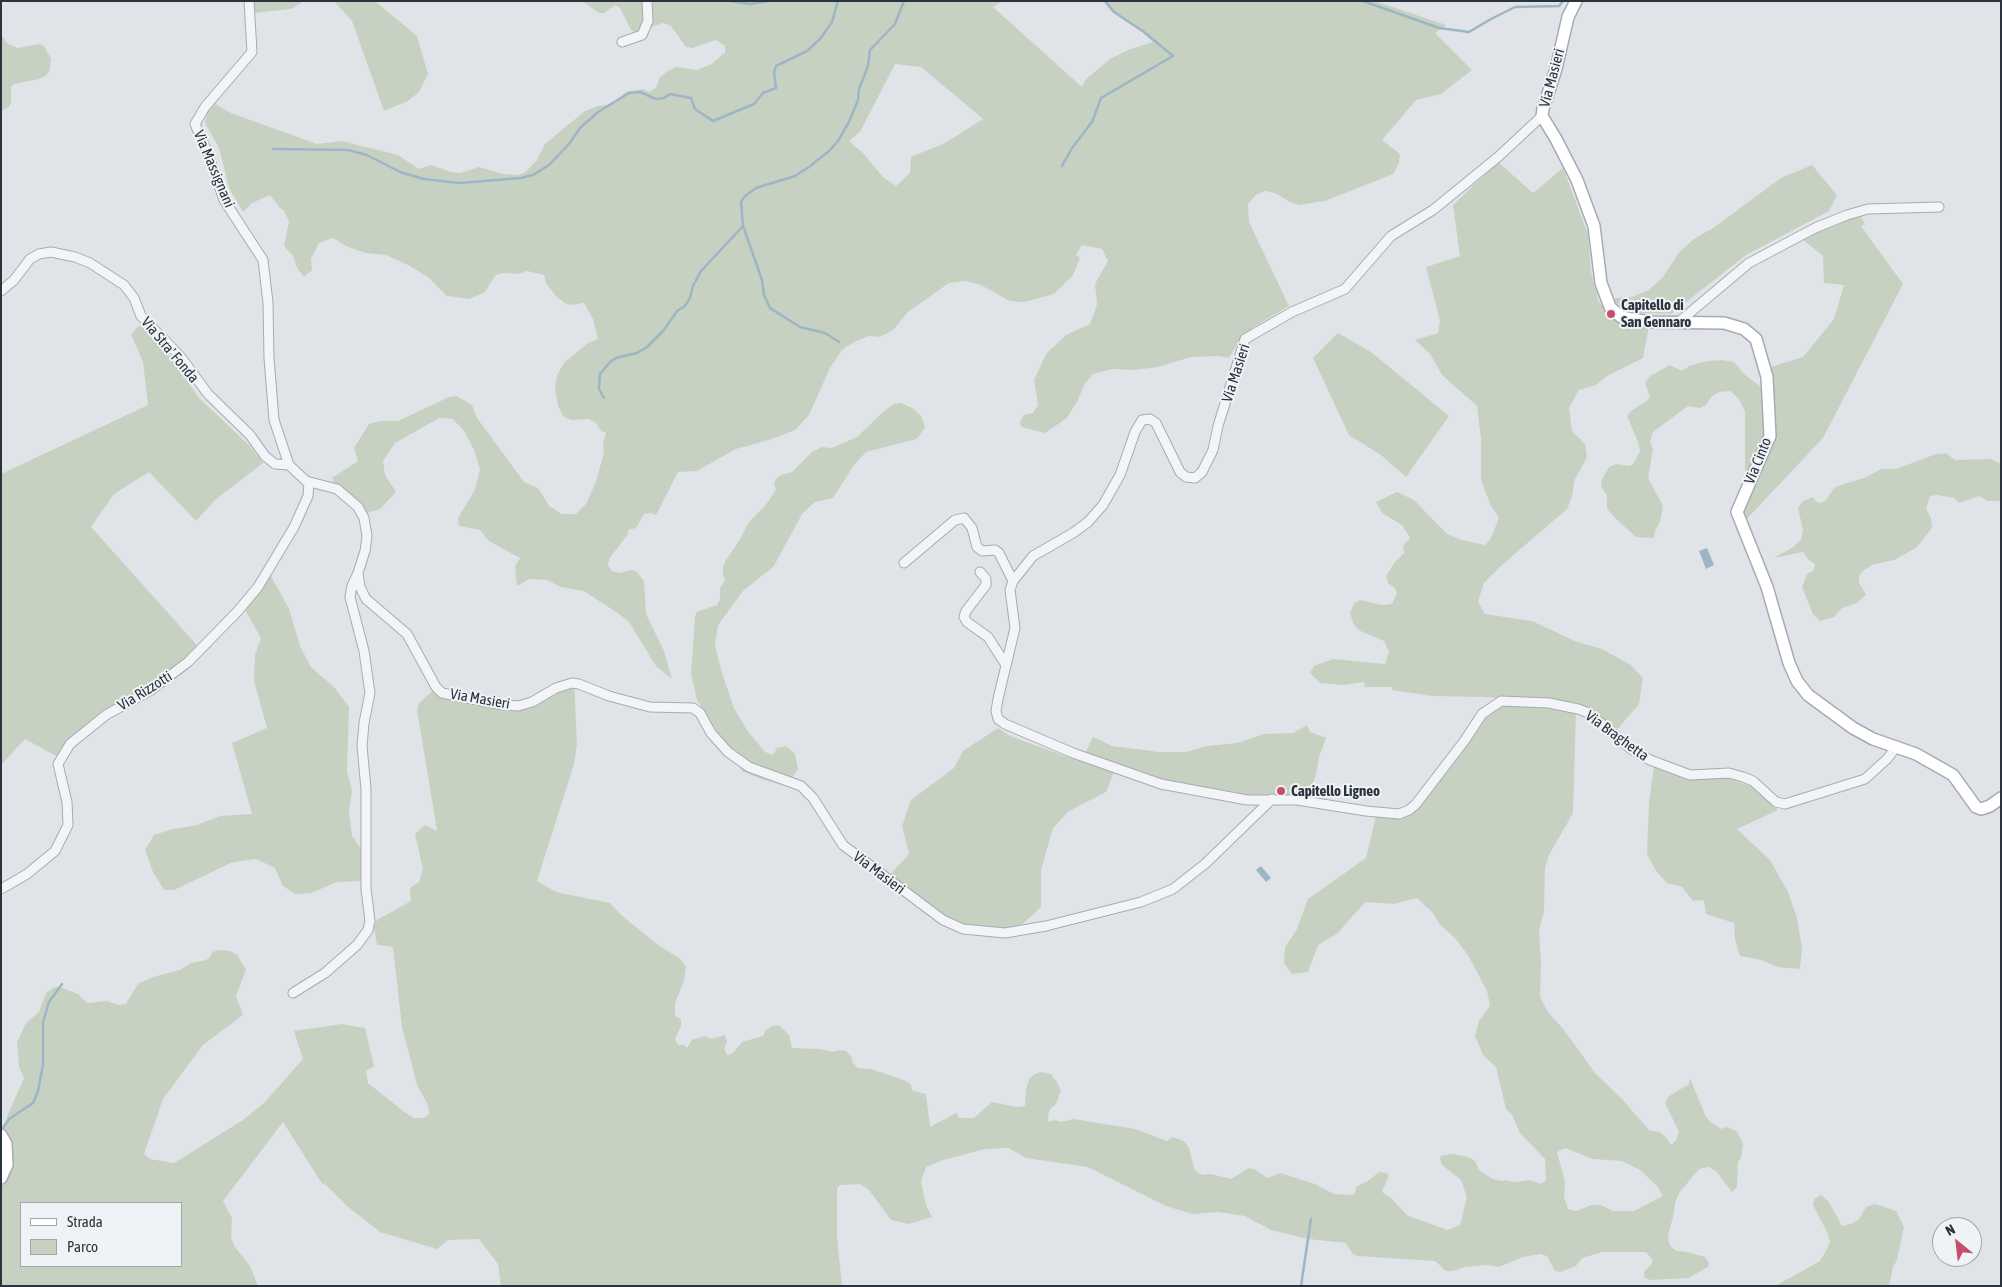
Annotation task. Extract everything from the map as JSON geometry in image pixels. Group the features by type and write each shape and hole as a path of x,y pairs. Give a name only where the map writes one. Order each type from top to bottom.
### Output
{"street":[{"name":"Via Massignani","path":"249,1 252,52 204,107 195,124 224,200 263,260 268,303 269,358 274,420 290,465"},
{"path":"622,42 642,36 648,21 647,1"},
{"name":"Via Masieri","path":"1013,581 1033,556 1073,533 1088,522 1103,505 1120,475 1135,432 1142,420 1150,419 1156,423 1180,472 1186,477 1194,478 1202,472 1213,450 1218,426 1245,339 1292,312 1345,289 1390,236 1433,210 1498,157 1542,116 1556,69 1568,17 1576,1"},
{"name":"Via Cinto","path":"1542,116 1568,162 1589,211 1598,245 1601,283 1610,307 1621,317 1648,322 1724,323 1744,328 1756,339 1767,377 1770,436 1737,512 1767,587 1789,663 1797,681 1808,695 1853,728 1916,754 1952,776 1976,807 1981,809 1990,806 2001,798"},
{"path":"1680,321 1749,263 1815,228 1868,209 1940,207"},
{"name":"Via Stra' Fonda","path":"1,291 14,280 30,259 50,252 75,256 112,276 124,285 134,298 141,316 180,356 196,381 250,435 265,456 275,464 290,465 309,482"},
{"path":"293,993 325,973 357,945 368,930 370,921 366,889 366,806 362,746 370,693 364,651 350,597 352,586 365,551 367,536 364,518 358,507 337,489 309,482"},
{"name":"Via Rizzotti","path":"1,889 27,874 55,851 68,825 67,802 58,764 70,744 106,715 151,690 180,668 237,612 258,587 294,527 308,496 309,482"},
{"path":"904,562 955,520 964,518 972,528 978,547 982,551 995,550 999,553 1013,581 1010,590 1015,628 996,711 998,719 1073,753 1161,784 1248,800 1272,799"},
{"path":"980,572 986,579 986,585 966,611 964,617 967,622 988,638 1006,665"},
{"name":"Via Masieri","path":"358,573 360,587 366,599 407,634 436,687 442,693 497,704 518,706 532,702 556,688 579,684 609,696 650,707 693,708 700,713 711,733 728,752 750,768 801,786 813,798 843,845 943,920 963,929 1005,933 1046,926 1141,902 1173,889 1205,864 1272,799"},
{"name":"Via Braghetta","path":"1272,799 1297,800 1366,811 1399,814 1409,810 1416,804 1465,740 1482,714 1501,701 1548,704 1578,709 1589,713 1632,749 1650,760 1690,775 1729,773 1743,777 1753,781 1776,802 1785,804 1865,779 1887,759 1897,746"},
{"path":"1,1134 6,1144 6,1165 1,1178"}],"green space":[{"path":"251,1 304,1 291,9 253,13"},
{"path":"334,1 375,1 417,36 428,74 419,92 408,101 384,111 352,21"},
{"path":"582,1 1003,1 993,7 1082,87 1086,79 1110,59 1128,50 1153,42 1141,31 1111,11 1103,1 1375,1 1446,25 1435,33 1472,70 1441,94 1416,100 1382,140 1400,154 1399,163 1393,174 1325,201 1299,205 1275,193 1265,191 1256,195 1248,204 1249,222 1289,306 1255,326 1236,346 1229,358 1219,356 1191,357 1158,367 1134,370 1113,369 1093,374 1084,385 1078,400 1067,418 1045,433 1021,427 1020,422 1024,415 1033,413 1038,405 1034,380 1046,354 1066,335 1090,324 1097,305 1095,284 1108,261 1102,249 1082,245 1076,255 1080,258 1073,275 1054,294 1024,302 1010,301 981,285 965,281 949,283 908,312 893,330 880,337 869,336 854,342 842,350 830,368 809,415 795,430 769,440 736,449 697,471 678,472 656,515 651,513 644,514 636,528 628,530 628,534 609,559 608,565 612,571 619,573 631,570 636,571 644,581 646,614 664,651 672,679 656,666 629,622 619,614 584,591 561,587 547,580 530,579 517,586 515,566 520,558 489,541 480,530 459,526 458,518 475,490 480,469 474,450 465,432 453,419 439,418 395,443 383,461 385,475 396,492 380,509 367,513 334,483 332,478 358,461 354,448 369,424 380,421 398,421 449,397 456,396 472,405 477,418 524,482 538,488 549,506 562,514 576,514 586,504 596,482 604,452 603,444 606,433 601,431 596,423 589,419 571,420 563,416 558,406 555,389 557,375 564,363 588,343 598,339 593,319 584,303 566,304 556,296 546,283 544,275 527,271 518,274 503,273 496,275 484,293 469,299 447,296 428,277 408,265 386,255 366,253 348,247 333,238 319,243 311,259 312,270 304,277 297,268 293,256 284,246 289,221 284,211 270,195 252,203 243,212 229,188 219,148 205,123 207,114 215,104 231,113 317,144 342,141 398,155 419,169 431,165 460,173 479,167 503,174 518,175 524,173 537,160 545,144 585,111 598,106 612,104 626,92 643,89 649,92 656,88 660,77 668,71 676,67 697,70 712,64 725,52 725,46 716,40 692,48 686,47 671,26 663,23 635,32 631,30 620,8 615,5 604,13 599,13","holes":["895,64 921,67 983,119 945,143 911,157 910,173 896,186 883,177 863,153 849,141 860,132"]},
{"path":"1,35 8,44 18,48 39,44 44,46 51,59 50,70 46,76 14,84 11,87 9,107 1,111"},
{"path":"1498,162 1533,193 1563,168 1588,234 1591,272 1599,302 1614,319 1639,326 1649,326 1643,358 1607,376 1596,385 1579,390 1569,408 1572,431 1585,444 1587,457 1574,481 1572,497 1567,509 1503,564 1484,583 1478,601 1485,614 1532,621 1575,641 1602,649 1631,665 1643,678 1639,704 1616,731 1591,711 1547,701 1432,696 1392,690 1392,687 1365,687 1364,682 1343,685 1320,683 1310,673 1314,666 1333,659 1385,664 1389,652 1384,641 1358,630 1353,623 1350,613 1354,603 1360,600 1382,605 1392,604 1397,593 1395,588 1388,583 1386,576 1395,562 1404,553 1403,546 1410,538 1402,525 1382,513 1376,502 1397,492 1414,500 1447,534 1462,540 1485,545 1490,540 1499,518 1491,506 1481,480 1481,440 1477,406 1442,375 1430,354 1415,340 1438,333 1440,321 1426,267 1460,256 1453,205"},
{"path":"1812,165 1837,195 1829,211 1746,255 1671,314 1628,311 1614,300 1616,298 1632,297 1649,290 1663,277 1680,251 1694,239 1713,228 1781,178"},
{"path":"1855,216 1857,218 1861,216 1865,224 1861,226 1903,284 1823,438 1742,524 1738,510 1745,495 1745,411 1738,398 1730,391 1719,392 1712,396 1706,405 1700,408 1688,406 1653,432 1650,442 1653,449 1648,478 1663,506 1654,538 1636,537 1607,509 1607,496 1601,486 1602,479 1609,467 1616,464 1630,466 1634,463 1640,451 1627,416 1650,397 1645,383 1650,376 1670,365 1682,371 1689,366 1707,361 1722,360 1734,362 1744,374 1770,394 1768,368 1803,357 1834,319 1844,285 1824,283 1823,256 1802,239 1841,220"},
{"path":"140,325 167,352 199,398 249,445 263,463 215,500 196,521 149,472 114,494 91,527 204,653 182,674 149,695 104,718 60,758 25,739 1,765 1,474 148,405 143,362 131,334"},
{"path":"1338,333 1371,352 1449,416 1406,477 1381,455 1349,435 1313,358"},
{"path":"901,403 914,409 921,416 925,427 917,439 866,452 854,465 833,498 815,502 802,514 774,566 743,591 718,625 715,646 723,676 734,708 747,730 765,752 773,755 777,748 786,746 795,754 798,769 787,786 761,779 742,771 697,700 691,674 695,616 697,612 717,605 720,599 720,588 725,580 723,567 726,560 749,522 765,506 776,490 774,484 776,479 781,475 792,472 812,452 822,447 832,448 857,437 883,412 894,404"},
{"path":"1946,453 1955,460 1991,459 2001,464 2001,501 1988,501 1979,496 1959,503 1954,498 1937,495 1930,496 1926,509 1931,518 1932,528 1916,548 1894,560 1872,565 1864,570 1859,576 1859,582 1866,595 1857,603 1842,608 1834,617 1820,621 1813,614 1802,587 1807,574 1814,570 1815,564 1803,552 1773,558 1792,548 1801,540 1803,530 1798,508 1803,501 1813,497 1815,501 1821,503 1826,500 1834,488 1867,477 1881,469 1896,469 1936,454"},
{"path":"270,574 289,609 300,646 311,667 335,688 349,707 347,771 352,790 349,812 352,836 362,850 363,881 337,882 311,893 295,894 283,886 275,868 256,859 233,862 174,890 164,890 153,872 145,850 154,835 173,829 197,825 220,816 252,814 232,743 267,728 254,681 255,655 261,638 244,608"},
{"path":"574,679 577,744 574,764 537,881 556,892 610,903 621,915 658,945 679,958 686,966 684,981 675,1003 675,1016 681,1019 681,1026 675,1039 678,1045 684,1045 687,1048 692,1040 705,1036 711,1039 725,1035 727,1042 724,1048 727,1055 733,1053 742,1042 763,1036 766,1030 772,1026 779,1025 789,1035 792,1048 820,1049 833,1052 839,1050 846,1051 858,1068 871,1069 904,1080 910,1084 913,1091 926,1094 930,1127 956,1113 959,1118 974,1118 992,1102 1017,1107 1025,1106 1026,1089 1033,1075 1040,1072 1051,1074 1061,1091 1056,1104 1049,1110 1048,1122 1074,1119 1135,1129 1167,1141 1172,1137 1179,1139 1185,1142 1189,1148 1194,1168 1198,1173 1204,1175 1211,1174 1231,1179 1249,1168 1256,1170 1267,1178 1280,1173 1315,1184 1334,1194 1348,1195 1355,1194 1356,1187 1368,1181 1379,1172 1386,1173 1389,1175 1382,1192 1390,1197 1408,1216 1448,1230 1460,1225 1467,1197 1461,1180 1442,1165 1441,1156 1452,1154 1468,1157 1475,1161 1479,1170 1493,1179 1501,1181 1530,1180 1541,1184 1546,1180 1545,1159 1520,1133 1512,1115 1506,1109 1496,1067 1483,1055 1475,1036 1479,1021 1490,1006 1487,991 1468,955 1455,938 1440,925 1433,913 1417,898 1394,904 1365,902 1338,933 1318,945 1308,972 1292,974 1284,963 1285,947 1297,929 1308,899 1366,858 1376,816 1401,816 1412,813 1469,738 1490,703 1541,704 1576,711 1573,813 1549,855 1545,868 1544,912 1539,930 1541,963 1540,997 1548,1012 1564,1030 1595,1073 1622,1099 1649,1130 1659,1132 1665,1136 1671,1145 1676,1140 1679,1132 1665,1103 1669,1096 1689,1084 1690,1078 1706,1117 1721,1129 1726,1127 1737,1131 1743,1144 1741,1158 1738,1162 1737,1187 1732,1192 1716,1171 1708,1167 1699,1169 1679,1193 1675,1203 1668,1236 1670,1246 1677,1251 1705,1257 1709,1263 1708,1267 1688,1278 1650,1280 1644,1277 1644,1272 1652,1263 1652,1259 1646,1252 1603,1252 1582,1258 1576,1266 1560,1272 1555,1271 1547,1256 1540,1254 1523,1257 1499,1267 1487,1265 1446,1271 1435,1261 1358,1256 1353,1254 1346,1243 1308,1239 1271,1230 1245,1216 1218,1212 1192,1214 1166,1206 1088,1167 1026,1158 1008,1148 985,1149 943,1160 926,1167 921,1181 926,1205 932,1217 909,1224 891,1220 869,1190 860,1184 840,1185 837,1189 837,1238 842,1286 501,1286 498,1264 479,1239 448,1240 437,1249 380,1232 347,1206 324,1183 323,1185 283,1122 223,1201 232,1218 231,1238 235,1247 250,1266 258,1286 1,1286 1,1140 8,1114 24,1078 19,1067 17,1042 26,1023 39,1012 46,993 55,987 78,994 87,1003 107,1001 118,1005 126,1004 138,984 153,977 180,970 191,963 206,960 212,952 220,950 230,951 237,955 246,970 236,996 243,1015 203,1045 163,1099 144,1154 150,1159 174,1163 243,1120 265,1102 303,1059 294,1031 342,1024 365,1028 374,1066 366,1071 368,1083 414,1118 424,1118 429,1114 428,1105 417,1085 402,1027 393,947 377,945 374,927 377,920 411,901 410,888 419,882 423,869 415,834 425,825 437,831 417,710 419,703 439,685 447,690 512,703 530,698 558,683","holes":["1565,1148 1593,1159 1622,1161 1640,1170 1657,1186 1663,1196 1634,1211 1613,1211 1601,1205 1591,1205 1577,1211 1568,1209 1564,1197 1565,1182 1557,1152"]},
{"path":"1307,725 1310,732 1326,738 1319,757 1316,775 1304,804 1260,803 1190,794 1151,785 1114,772 1106,792 1069,811 1053,828 1041,870 1041,907 1015,931 968,934 963,925 947,919 888,877 909,854 902,826 911,800 954,768 963,751 998,728 1010,736 1081,762 1093,737 1112,746 1159,752 1186,752 1207,746 1237,743 1264,734 1293,733"},
{"path":"1654,767 1684,777 1727,778 1753,787 1778,810 1737,829 1770,860 1788,892 1797,918 1802,949 1800,969 1778,967 1761,960 1740,956 1735,939 1734,923 1706,914 1704,900 1693,901 1682,887 1667,883 1656,871 1647,854 1649,802"},
{"path":"1821,1195 1829,1202 1842,1226 1859,1219 1866,1207 1875,1204 1896,1211 1904,1227 1889,1286 1775,1286 1820,1261 1827,1249 1830,1241 1828,1234 1813,1205 1814,1199"}],"water":[{"path":"1707,548 1714,565 1706,569 1699,551"},
{"path":"1261,866 1271,878 1266,882 1256,870"}],"waterway":[{"path":"729,1 750,4 769,1"},
{"path":"273,149 348,150 367,155 400,172 424,179 449,182 460,183 521,178 533,175 549,165 569,144 580,128 598,112 629,93 640,92 656,99 664,98 670,94 691,98 695,109 713,121 754,104 763,93 776,88 774,73 776,66 807,51 820,39 832,22 838,1"},
{"path":"604,398 599,389 600,374 616,358 637,353 647,347 664,330 677,311 685,306 701,271 743,226 741,202 745,196 756,188 795,176 829,151 838,141 849,122 858,100 859,89 868,66 870,50 895,24 904,1"},
{"path":"1062,166 1072,148 1092,122 1101,98 1173,56 1144,32 1114,12 1105,1"},
{"path":"1363,1 1439,28 1469,32 1515,7 1559,6 1563,1"},
{"path":"743,226 762,280 764,295 770,308 800,327 825,333 839,342"},
{"path":"1,1131 9,1119 33,1103 38,1091 43,1065 43,1022 49,1002 62,984"},
{"path":"1301,1286 1311,1219"}],"place":[{"name":"Capitello di San Gennaro","path":"1611,314"},
{"name":"Capitello Ligneo","path":"1281,791"}]}
